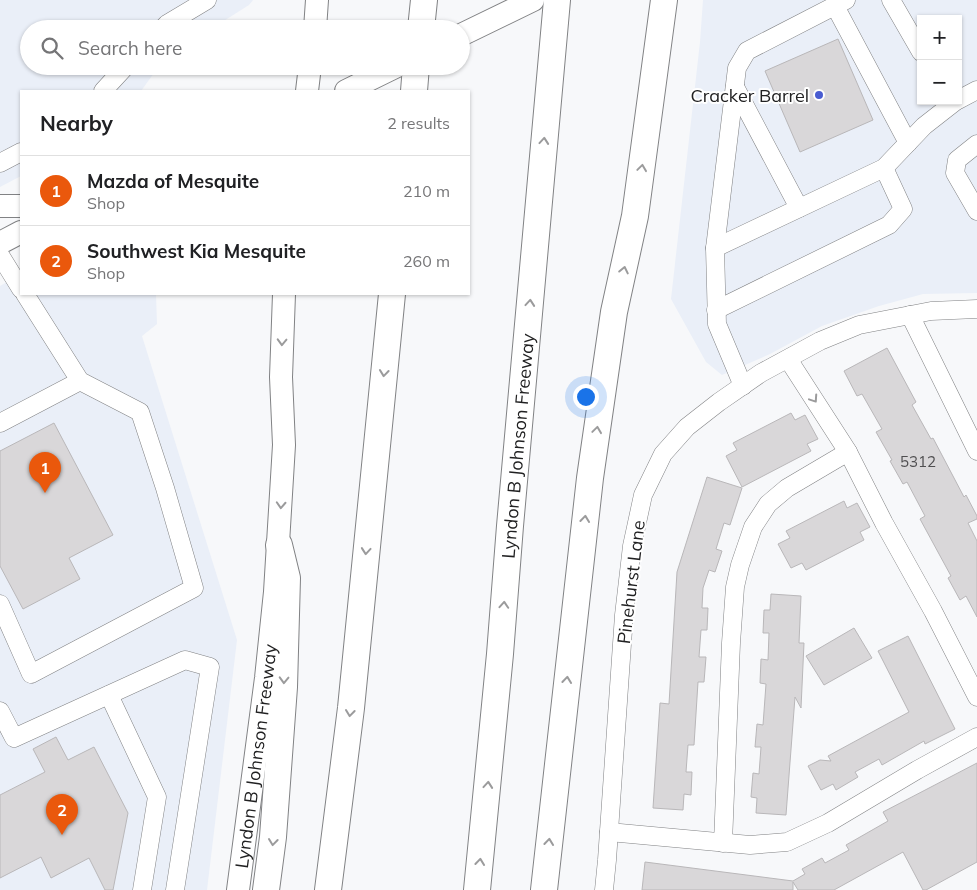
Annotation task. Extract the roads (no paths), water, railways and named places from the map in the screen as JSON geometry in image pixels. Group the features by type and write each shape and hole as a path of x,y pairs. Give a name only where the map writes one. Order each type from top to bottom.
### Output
{"highway":[{"path":"421,20 424,0"},
{"name":"Lyndon B Johnson Freeway","path":"477,890 500,654 557,0"},
{"path":"544,890 590,478 614,312 635,216 664,0"},
{"path":"414,90 415,75"},
{"path":"328,890 351,708 392,295"},
{"path":"266,890 273,837 284,687 287,578 279,545"}],"main road":[{"path":"316,20 317,0"},
{"path":"470,31 532,0"},
{"path":"307,90 309,75"},
{"path":"348,90 379,75"},
{"path":"0,206 20,206"},
{"path":"0,243 20,233"},
{"name":"Lyndon B Johnson Freeway","path":"238,890 266,678 279,545 284,445 281,377 284,295"}],"street":[{"path":"174,20 207,0"},
{"path":"892,0 917,45"},
{"path":"743,386 716,324 715,248 737,68 747,51 840,3 908,143"},
{"path":"103,90 117,75"},
{"path":"735,87 799,208"},
{"path":"962,98 977,90"},
{"path":"715,248 884,168 924,126 949,105"},
{"path":"977,144 957,160 955,173 977,211"},
{"path":"0,163 20,153"},
{"path":"716,310 889,225 903,209 884,168"},
{"path":"0,255 20,287"},
{"path":"0,604 31,674 194,588 165,488 140,412 80,380 25,295"},
{"name":"Pinehurst Lane","path":"604,890 624,615 632,546 643,495 662,454 687,427 761,372 820,341 859,325 931,311 977,309"},
{"path":"910,315 977,451"},
{"path":"788,359 844,446 977,697"},
{"path":"0,423 80,380"},
{"path":"723,843 731,643 735,587 740,565 753,527 768,504 844,446"},
{"path":"0,710 14,738 185,660 210,666 175,890"},
{"path":"109,695 157,797 142,890"},
{"path":"609,832 750,845 787,842 828,823 977,737"}],"place":[{"name":"Cracker Barrel","path":"819,95"},
{"name":"Mazda of Mesquite","path":"45,493"},
{"name":"Southwest Kia Mesquite","path":"62,835"}]}
